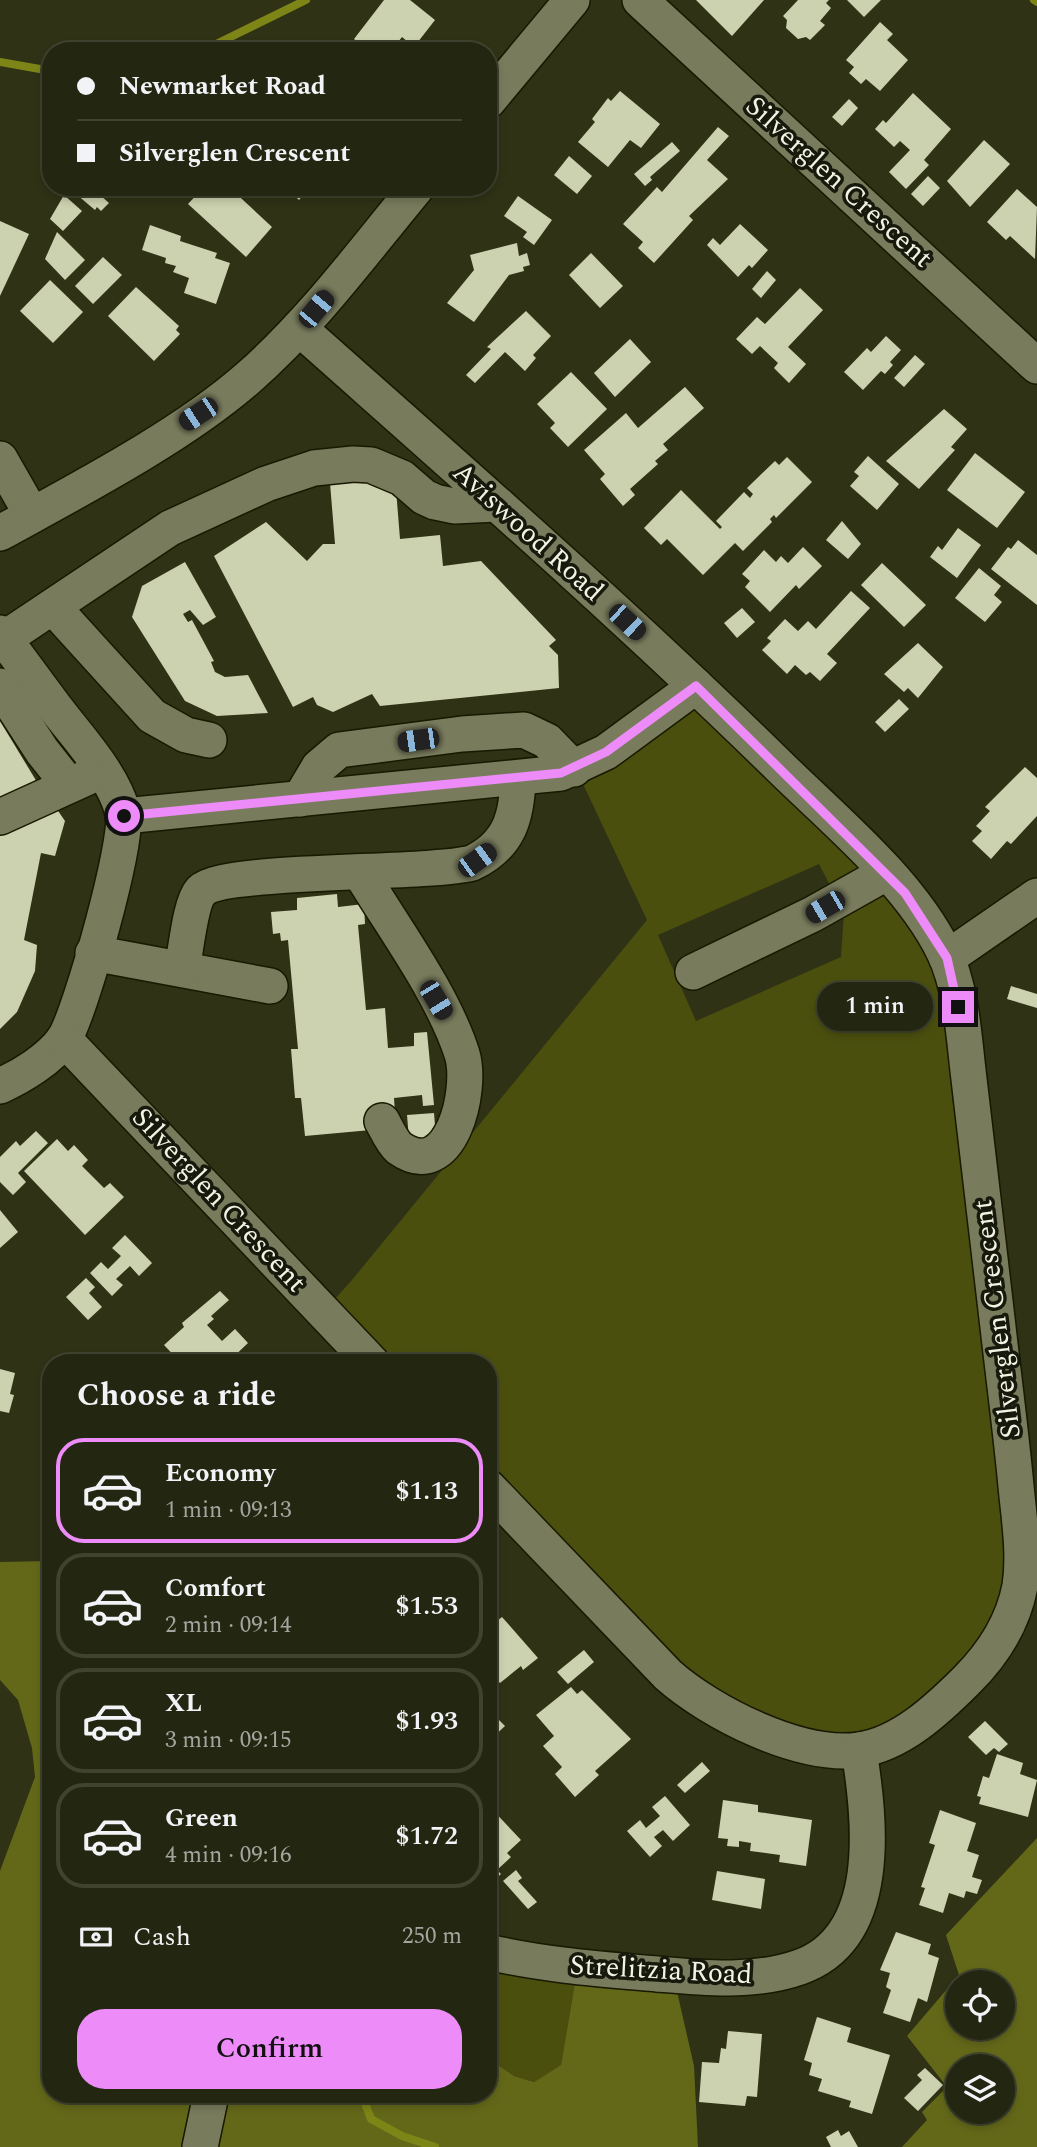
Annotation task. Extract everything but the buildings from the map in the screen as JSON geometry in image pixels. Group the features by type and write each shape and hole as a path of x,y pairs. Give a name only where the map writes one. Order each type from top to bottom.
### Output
{"street":[{"path":"497,91 572,0"},
{"name":"Silverglen Crescent","path":"639,0 1037,366"},
{"path":"0,533 151,445 225,396 299,328 409,196"},
{"name":"Aviswood Road","path":"299,328 696,686 905,893 947,958"},
{"path":"0,459 32,515"},
{"path":"0,1086 41,1061 64,1039 93,953 116,865 124,816 115,793 101,771 2,636 53,607 170,528 266,484 314,468 371,465 402,478 424,497 435,502 454,506 497,504"},
{"path":"53,607 152,716 186,735 209,740"},
{"path":"0,686 69,785"},
{"path":"124,816 518,778 574,769 606,752 696,686"},
{"path":"300,799 319,766 339,750 475,732 524,730 547,741 574,769"},
{"path":"0,817 101,771"},
{"path":"182,969 196,899 208,886 222,881 451,866 477,860 510,831 517,808 518,778"},
{"path":"360,872 449,1021 463,1057 465,1097 453,1134 438,1151 419,1155 398,1147 382,1121"},
{"path":"693,972 813,914 886,873"},
{"path":"947,958 1037,896"},
{"path":"93,953 270,986"},
{"name":"Silverglen Crescent","path":"497,1496 668,1675 697,1698 730,1718 758,1730 821,1748 859,1750 889,1741 953,1695 991,1653 1006,1625 1020,1587 1020,1521 964,1045 947,958"},
{"name":"Silverglen Crescent","path":"64,1039 363,1354"},
{"name":"Strelitzia Road","path":"497,1954 565,1965 735,1978 768,1976 810,1963 830,1950 845,1931 861,1895 866,1855 859,1750"},
{"path":"200,2147 209,2103"}],"shaded area":[{"path":"696,686 938,938 1017,1603 889,1742 729,1719 497,1497 497,1354 364,1354 324,1311 647,920 576,769","holes":["819,864 844,913 841,957 696,1021 658,935"]},
{"path":"497,1942 509,1955 578,1965 561,2065 534,2082 514,2076 497,2064"}],"green space":[{"path":"42,1561 42,2103 497,2103 497,2064 514,2076 534,2082 561,2065 578,1965 673,1974 694,2066 698,2147 0,2147 0,1871 35,1777 32,1748 18,1700 0,1680 0,1562"},
{"path":"1037,1838 1037,2147 902,2147 927,2120 922,2112 945,2089 945,2124 1015,2124 1015,2054 945,2054 945,2084 907,2036 945,1991 945,2040 1015,2040 1015,1970 957,1970 946,1935"}],"waterway":[{"path":"220,42 306,0"},
{"path":"0,62 42,69"},
{"path":"365,2103 371,2119 402,2136 435,2147"}],"route":[{"path":"124,816 561,773 606,752 696,686 905,893 947,958 958,1007"}]}
